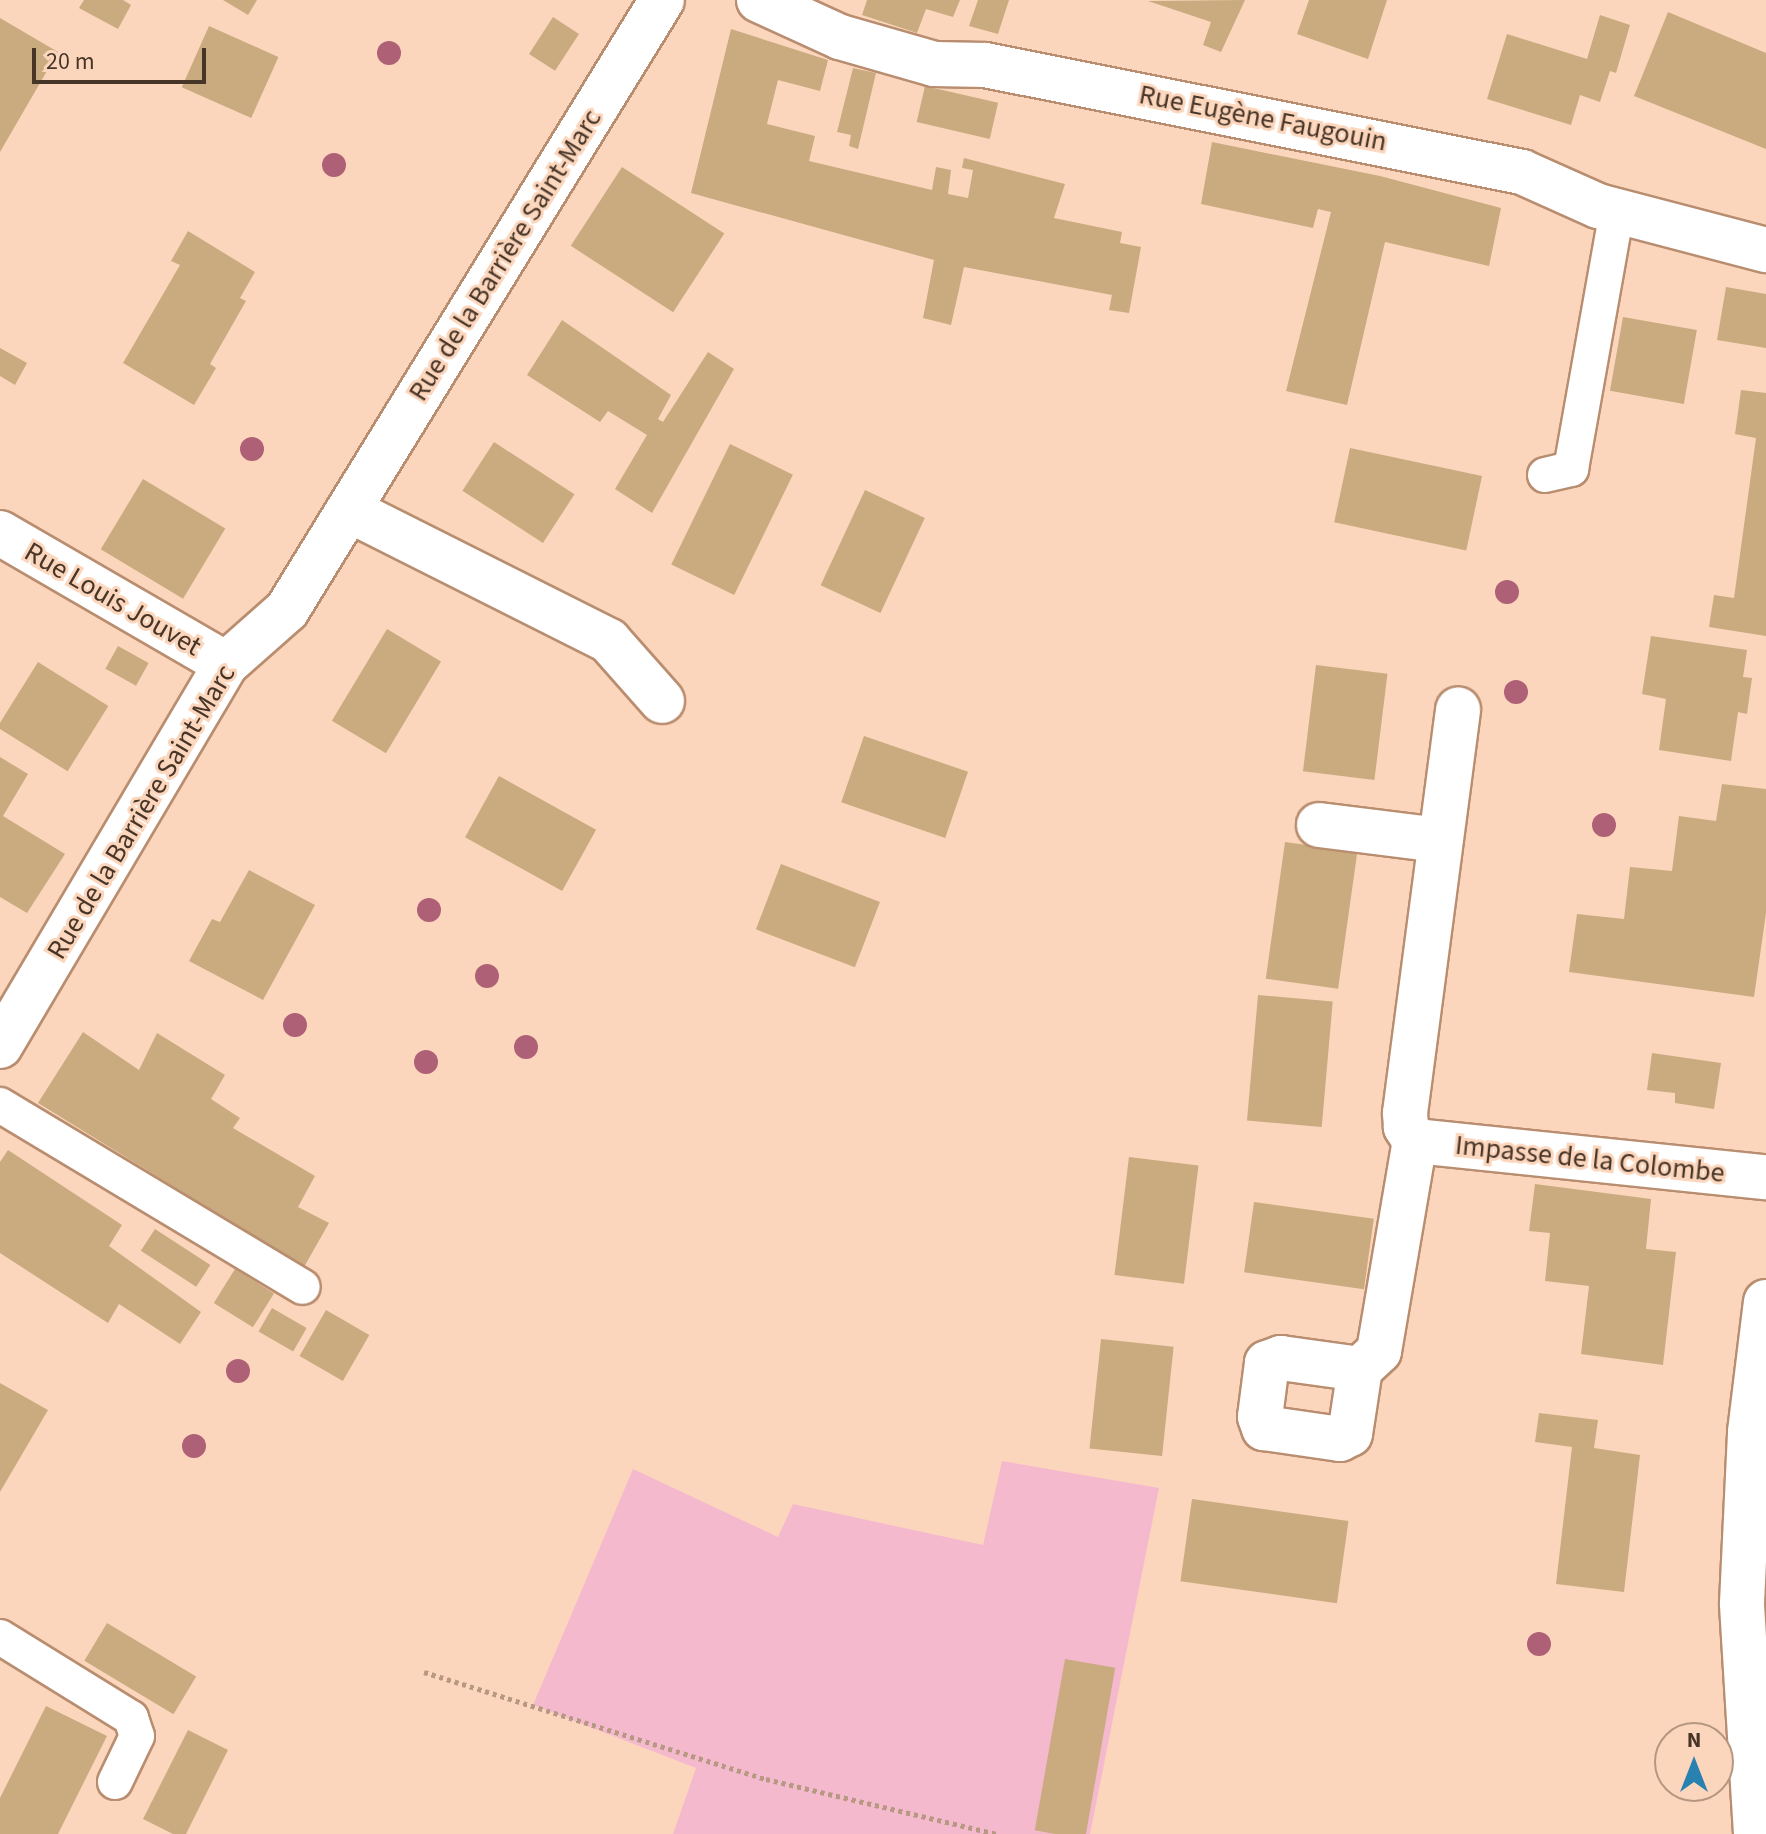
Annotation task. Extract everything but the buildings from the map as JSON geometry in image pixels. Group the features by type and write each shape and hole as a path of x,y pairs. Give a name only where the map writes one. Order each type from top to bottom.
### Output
{"street":[{"name":"Rue de la Barrière Saint-Marc","path":"0,1046 226,664 287,610 662,0"},
{"name":"Rue Eugène Faugouin","path":"759,0 840,37 934,64 985,65 1305,125 1522,172 1617,211 1766,250"},
{"path":"349,510 609,641 662,701"},
{"name":"Rue Louis Jouvet","path":"0,533 226,664"},
{"name":"Impasse de la Colombe","path":"1360,1369 1379,1351 1415,1141 1406,1127 1405,1113 1458,709"},
{"path":"1319,825 1440,840"},
{"name":"Impasse de la Colombe","path":"1415,1141 1766,1177"},
{"path":"1756,1834 1750,1432 1766,1302"}],"lane":[{"path":"1545,475 1571,469 1617,211"},
{"path":"0,1105 303,1287"},
{"path":"0,1637 131,1718 137,1736 115,1782"}],"path":[{"path":"424,1672 766,1779 997,1834"}],"shaded area":[{"path":"1002,1461 1159,1488 1090,1834 673,1834 696,1768 533,1705 633,1469 778,1537 793,1504 983,1545"}]}
